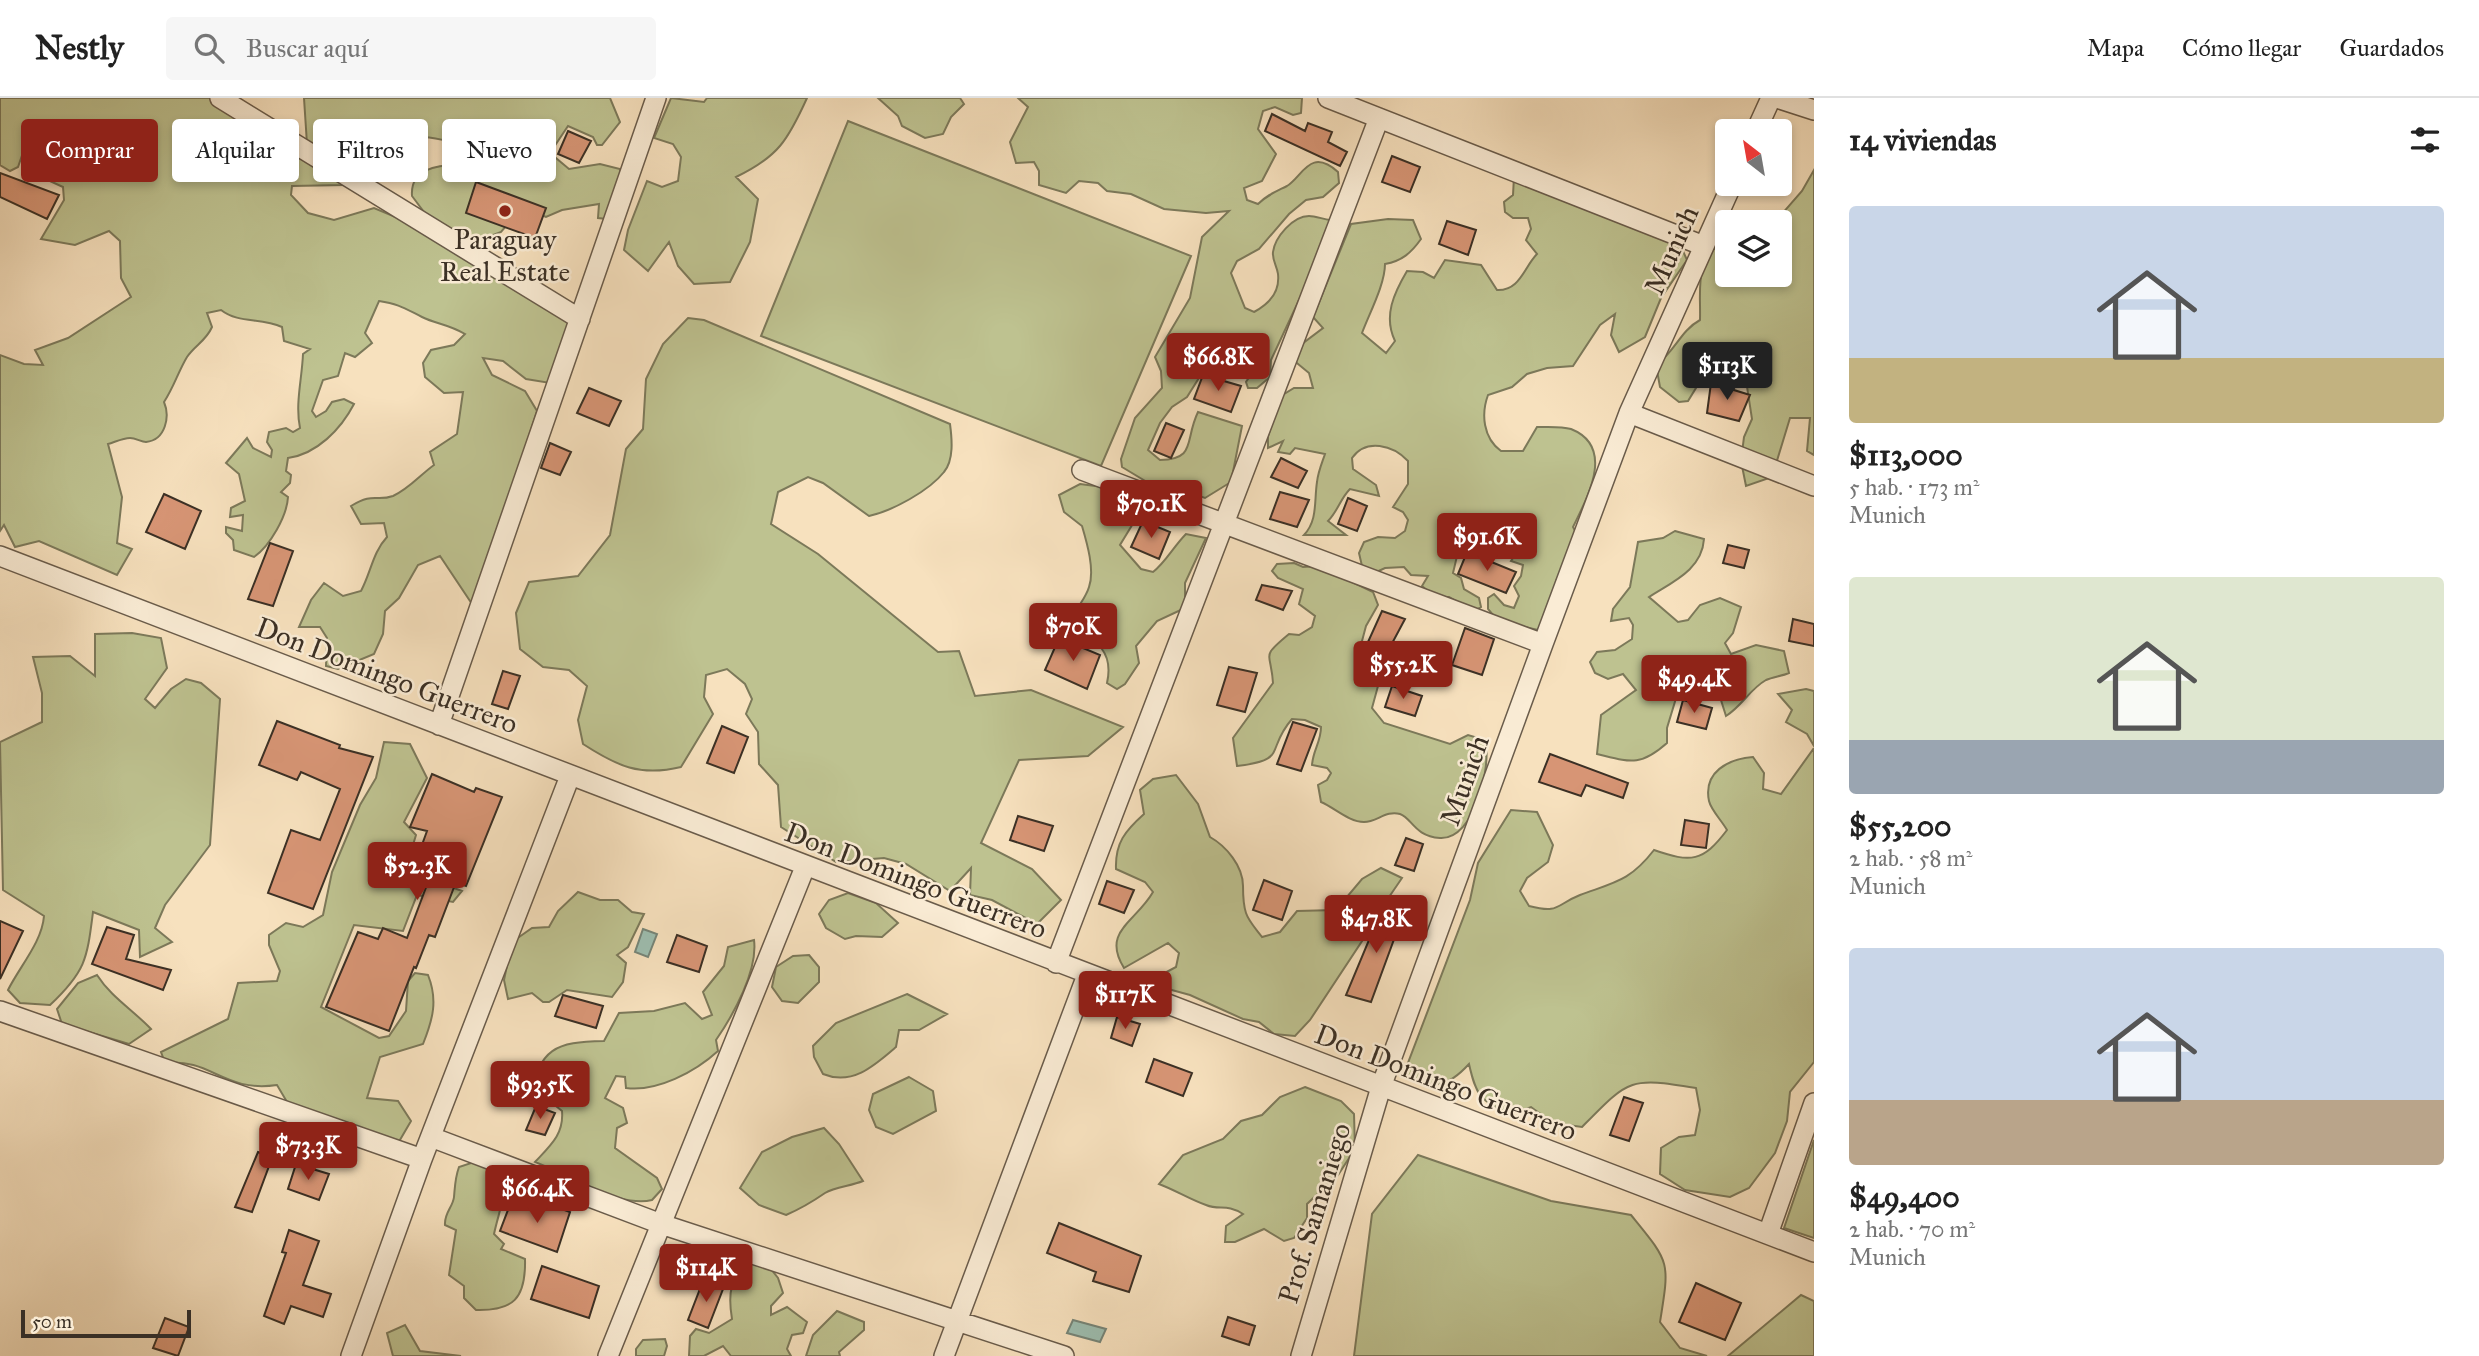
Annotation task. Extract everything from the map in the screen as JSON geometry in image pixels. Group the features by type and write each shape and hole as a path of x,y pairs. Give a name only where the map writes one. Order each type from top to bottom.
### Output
{"street":[{"path":"220,98 580,320"},
{"path":"439,725 656,98"},
{"path":"1328,98 1704,246"},
{"path":"1761,119 1771,98"},
{"path":"1777,98 1814,110"},
{"path":"1056,963 1379,118"},
{"name":"Munich","path":"1381,1087 1629,413 1727,196"},
{"path":"1629,413 1814,486"},
{"path":"1082,470 1543,644"},
{"name":"Don Domingo Guerrero","path":"0,556 1814,1252"},
{"path":"351,1356 422,1159 570,776"},
{"path":"608,1356 806,867"},
{"path":"944,1356 1087,975"},
{"path":"0,1012 422,1159"},
{"name":"Prof. Samaniego","path":"1301,1356 1381,1087"},
{"path":"1768,1234 1814,1103"},
{"path":"431,1137 661,1224 1064,1356"}],"green space":[{"path":"0,98 210,98 243,119 172,119 172,182 299,182 299,154 313,163 313,182 339,182 343,185 292,186 291,195 308,213 334,220 374,208 410,223 573,321 550,383 526,379 503,361 483,358 492,375 525,391 537,411 474,607 440,556 418,565 399,598 385,611 383,634 374,654 338,669 326,666 327,638 320,627 299,627 311,600 324,583 343,596 361,591 375,556 387,537 384,523 361,524 351,506 365,499 387,498 404,490 434,465 430,452 457,434 463,392 444,393 425,377 423,363 431,350 454,345 465,334 401,307 379,301 365,333 372,343 355,357 345,353 338,376 323,380 312,411 316,417 326,411 332,402 344,399 354,404 327,439 299,456 288,458 286,471 291,475 290,483 281,492 288,497 285,513 272,538 254,557 234,550 233,540 226,533 226,527 242,531 243,515 230,517 231,508 245,501 239,474 226,463 247,438 253,448 271,457 272,450 267,442 269,432 286,428 293,432 300,428 298,401 303,354 310,349 284,341 282,327 235,317 221,310 207,313 212,327 187,357 164,402 167,414 165,426 158,437 146,442 130,438 108,444 122,497 117,543 132,549 117,575 39,541 15,547 4,525 0,531 0,355 24,364 43,365 35,350 68,338 131,297 121,278 120,241 109,231 75,245 41,239 64,200 63,187 52,182 158,182 158,119 21,119 21,158 18,167 10,171 0,165"},
{"path":"304,98 610,98 620,122 602,145 597,145 593,137 568,126 556,144 556,119 442,119 442,140 428,138 428,119 313,119 313,147 307,144"},
{"path":"671,98 704,102 707,98 807,98 780,146 762,162 736,177 758,199 750,242 730,282 694,284 678,266 669,242 648,271 624,250 628,230 647,181 662,187 678,181 681,157 673,144 654,138"},
{"path":"878,98 960,98 964,104 951,117 943,134 925,138 902,126 898,116"},
{"path":"1018,98 1302,98 1301,113 1293,115 1275,107 1263,111 1258,129 1276,154 1262,181 1244,188 1247,200 1258,204 1293,182 1314,163 1328,165 1338,172 1339,183 1323,197 1306,200 1289,214 1259,249 1237,261 1231,273 1245,308 1254,312 1269,301 1275,292 1278,274 1273,252 1281,234 1291,223 1303,217 1330,220 1307,283 1271,360 1270,377 1257,388 1248,388 1246,382 1252,373 1249,370 1234,377 1204,370 1187,397 1172,407 1160,423 1148,450 1160,460 1180,456 1188,446 1198,412 1242,426 1231,482 1205,498 1182,490 1157,488 1122,467 1121,459 1135,418 1162,388 1161,371 1155,357 1190,298 1202,237 1229,211 1206,213 1164,209 1131,194 1107,191 1098,183 1079,181 1066,193 1039,185 1039,171 1034,162 1016,163 1010,142 1028,107"},
{"path":"848,121 1191,256 1101,466 761,336"},
{"path":"556,158 569,169 600,164 620,169 621,177 607,219 598,218 599,204 562,210 546,217 539,214 506,226 501,232 473,243 427,216 412,196 414,182 428,182 428,169 442,166 442,182 556,182"},
{"path":"1814,170 1814,455 1807,451 1810,418 1790,418 1772,477 1746,486 1741,461 1744,437 1752,419 1744,367 1704,375 1688,401 1679,402 1660,387 1656,365 1687,330 1700,320 1701,275 1709,255 1715,248 1715,287 1792,287 1792,210 1785,210 1802,191"},
{"path":"1514,177 1678,240 1687,260 1661,298 1645,337 1619,352 1611,335 1615,314 1600,325 1573,366 1547,368 1527,374 1512,387 1488,395 1485,425 1490,439 1501,451 1523,451 1537,427 1563,427 1585,437 1595,460 1590,488 1573,527 1578,536 1556,581 1560,590 1545,625 1538,630 1498,621 1488,609 1488,598 1494,594 1504,605 1514,608 1519,596 1514,586 1521,576 1523,565 1511,561 1517,552 1510,549 1478,547 1457,556 1453,573 1461,578 1464,589 1479,598 1481,607 1474,611 1449,597 1435,597 1422,586 1428,576 1411,575 1404,567 1385,568 1372,574 1362,566 1359,553 1364,542 1378,537 1395,538 1405,531 1408,520 1403,512 1393,507 1408,484 1408,461 1402,455 1380,446 1372,446 1358,452 1352,458 1353,469 1376,485 1379,496 1350,489 1328,521 1346,535 1304,535 1312,523 1318,478 1325,454 1295,448 1290,454 1278,452 1283,441 1268,448 1268,436 1281,396 1294,388 1313,388 1309,373 1292,359 1298,347 1323,328 1313,317 1351,224 1388,219 1413,220 1421,239 1406,256 1385,264 1380,289 1362,333 1386,353 1395,341 1390,323 1392,305 1407,271 1423,272 1434,278 1445,260 1481,265 1497,290 1511,287 1521,277 1537,254 1526,240 1531,229 1528,218 1513,218 1505,212 1504,202 1513,195"},
{"path":"688,318 704,320 950,424 952,449 947,467 929,486 909,499 869,516 823,483 808,477 778,492 771,524 818,554 938,652 959,651 975,696 1031,690 1123,727 1088,756 1019,760 981,843 1032,869 1061,900 1037,924 992,900 970,895 971,868 950,891 906,864 884,858 836,862 781,827 778,785 759,764 758,732 746,714 752,699 745,684 727,669 706,675 704,697 713,714 681,767 641,770 618,764 583,744 578,720 587,686 569,670 543,667 520,649 516,613 529,582 578,576 610,535 626,449 643,429 646,379 663,344"},
{"path":"1080,484 1103,487 1137,500 1137,517 1120,545 1141,569 1153,572 1186,534 1206,538 1185,583 1185,608 1157,621 1136,646 1139,663 1125,684 1117,689 1107,683 1108,663 1101,648 1089,637 1071,627 1089,587 1091,565 1082,526 1064,512 1059,495"},
{"path":"1675,531 1704,539 1702,550 1692,567 1649,597 1678,622 1688,620 1700,605 1720,598 1741,607 1733,633 1725,643 1731,654 1756,645 1784,651 1789,673 1760,684 1726,716 1720,697 1696,684 1677,695 1667,728 1667,743 1658,751 1634,760 1597,754 1601,715 1636,690 1623,674 1608,679 1595,673 1590,662 1597,652 1615,650 1632,639 1633,625 1629,618 1611,621 1613,609 1630,587 1638,542 1663,538"},
{"path":"1294,563 1303,567 1319,566 1373,592 1378,605 1366,626 1362,641 1380,655 1389,677 1378,686 1372,708 1384,723 1450,744 1468,735 1485,740 1486,766 1478,799 1463,827 1452,835 1431,837 1419,831 1404,816 1395,813 1369,821 1358,821 1321,802 1318,785 1327,780 1331,773 1327,768 1312,765 1321,727 1305,720 1292,719 1270,757 1253,764 1237,766 1233,738 1273,683 1269,656 1271,652 1289,634 1299,635 1312,627 1315,616 1299,604 1303,589 1278,578 1272,571 1277,564"},
{"path":"132,633 161,638 167,668 145,699 155,708 171,689 186,679 201,683 220,699 210,845 165,905 155,928 172,942 140,957 139,930 93,912 83,963 71,983 50,1005 20,1003 8,990 35,945 44,916 3,890 0,742 42,722 42,693 33,657 70,656 95,676 95,634"},
{"path":"1806,689 1814,691 1814,746 1807,734 1786,722 1792,710 1778,694"},
{"path":"384,742 410,744 427,778 404,822 416,835 409,858 424,877 462,891 453,902 417,895 403,931 354,925 321,1007 379,1038 389,1036 406,1011 408,981 415,973 428,975 433,993 433,1010 423,1044 380,1057 367,1098 398,1101 411,1121 397,1145 290,1107 277,1085 243,1084 195,1065 165,1063 161,1052 228,1019 238,983 277,981 280,971 269,945 269,935 286,923 303,927 323,915 332,872 360,805 376,778"},
{"path":"1814,748 1814,1062 1790,1092 1787,1121 1775,1153 1749,1188 1730,1197 1685,1190 1660,1174 1661,1148 1679,1137 1695,1135 1700,1110 1696,1088 1657,1083 1632,1085 1610,1099 1582,1127 1553,1123 1531,1107 1511,1114 1492,1105 1477,1090 1469,1064 1453,1078 1439,1084 1424,1083 1403,1076 1470,900 1478,863 1511,810 1537,812 1553,845 1548,862 1527,878 1520,891 1529,906 1552,909 1621,879 1637,868 1654,850 1687,858 1703,854 1727,830 1709,801 1710,782 1719,769 1735,761 1753,757 1764,773 1763,789 1781,794"},
{"path":"1176,775 1198,804 1210,837 1227,851 1237,864 1242,879 1246,913 1262,937 1280,932 1297,911 1336,910 1362,879 1381,868 1402,878 1389,897 1373,906 1366,935 1310,1020 1295,1036 1274,1034 1259,1022 1243,1019 1190,995 1146,983 1176,967 1179,953 1168,943 1124,968 1118,955 1116,945 1124,927 1153,892 1145,882 1116,869 1119,845 1131,826 1144,814 1140,790 1153,779"},
{"path":"578,892 600,900 618,900 632,912 644,914 628,947 617,955 626,963 623,982 612,997 567,990 549,1002 543,1002 532,993 508,999 504,980 512,942 532,928 549,927 558,911"},
{"path":"848,893 876,903 898,923 882,937 856,936 845,939 826,928 819,914 829,900"},
{"path":"754,940 748,978 737,1005 716,1040 718,1051 687,1073 663,1084 626,1088 625,1077 616,1076 605,1098 623,1108 627,1123 617,1128 615,1148 657,1178 662,1189 652,1200 629,1200 604,1194 555,1176 552,1169 535,1162 559,1133 562,1119 562,1111 545,1097 530,1098 534,1081 545,1058 562,1046 604,1041 619,1013 654,1011 685,1003 702,1019 712,1015 703,992 724,966 728,947"},
{"path":"809,955 819,967 819,982 798,1003 782,1001 772,987 776,967 793,956"},
{"path":"97,975 115,997 151,1029 129,1044 62,1024 57,1009 78,983"},
{"path":"907,994 947,1014 919,1030 899,1030 896,1047 862,1072 844,1078 823,1074 814,1057 813,1046 836,1023"},
{"path":"909,1077 933,1091 936,1111 893,1134 876,1127 869,1110 873,1094"},
{"path":"1305,1087 1341,1101 1354,1114 1355,1149 1338,1175 1307,1204 1307,1218 1294,1238 1284,1241 1264,1229 1235,1242 1225,1242 1226,1226 1243,1214 1232,1209 1206,1205 1159,1184 1183,1155 1223,1139 1241,1121 1262,1115 1280,1097"},
{"path":"824,1128 839,1144 863,1181 829,1191 786,1215 759,1205 740,1188 762,1152 792,1137"},
{"path":"1814,1140 1814,1238 1784,1228"},
{"path":"1418,1155 1551,1201 1631,1215 1653,1243 1664,1263 1666,1274 1660,1322 1680,1348 1707,1356 1354,1356 1372,1214"},
{"path":"474,1162 498,1173 505,1180 494,1234 504,1244 501,1249 525,1259 520,1293 508,1305 489,1310 476,1310 464,1298 464,1286 449,1275 456,1230 445,1225 446,1217 453,1201 459,1167"},
{"path":"752,1264 767,1264 778,1278 783,1293 771,1306 771,1315 787,1307 807,1322 803,1333 792,1335 787,1349 791,1356 731,1356 723,1346 704,1356 689,1356 690,1336 696,1329 709,1333 732,1319 732,1287 739,1274"},
{"path":"1801,1295 1814,1301 1814,1356 1728,1356"},
{"path":"837,1311 864,1322 864,1330 839,1352 840,1356 806,1356 813,1335"},
{"path":"405,1325 420,1351 461,1356 393,1356 387,1333"},
{"path":"665,1339 667,1346 664,1356 636,1356 636,1349 643,1340"}],"shaded area":[{"path":"643,929 657,934 648,957 635,952"},
{"path":"1073,1320 1106,1329 1100,1342 1067,1333"}],"building":[{"path":"1272,114 1305,131 1308,123 1332,132 1328,142 1347,152 1340,166 1265,131"},
{"path":"568,131 591,141 579,163 558,154"},
{"path":"1392,156 1420,167 1410,192 1382,182"},
{"path":"0,173 59,195 47,219 0,197"},
{"path":"476,182 546,208 535,238 466,213"},
{"path":"1447,221 1476,230 1468,255 1439,244"},
{"path":"1203,375 1241,386 1231,412 1194,399"},
{"path":"1711,383 1750,395 1739,421 1707,413"},
{"path":"589,388 621,401 609,426 577,413"},
{"path":"1166,423 1184,430 1171,458 1154,451"},
{"path":"550,443 571,452 560,475 541,468"},
{"path":"1281,458 1307,471 1298,488 1271,477"},
{"path":"1280,492 1309,500 1297,527 1270,519"},
{"path":"164,494 201,511 185,549 146,532"},
{"path":"1348,498 1367,506 1357,531 1338,524"},
{"path":"1143,521 1170,532 1159,559 1131,547"},
{"path":"270,543 293,551 273,606 248,599"},
{"path":"1728,545 1749,550 1744,568 1723,563"},
{"path":"1467,552 1516,572 1506,593 1458,574"},
{"path":"1262,585 1292,591 1283,610 1256,600"},
{"path":"1382,611 1405,619 1388,651 1368,642"},
{"path":"1793,619 1814,624 1814,646 1789,641"},
{"path":"1465,628 1494,639 1482,675 1452,665"},
{"path":"1059,638 1100,655 1087,689 1045,670"},
{"path":"1229,667 1257,673 1245,712 1217,705"},
{"path":"503,671 520,676 508,709 492,704"},
{"path":"1392,686 1422,696 1415,716 1385,707"},
{"path":"1683,700 1712,708 1706,729 1677,722"},
{"path":"277,721 340,745 339,748 373,757 313,909 268,893 291,830 320,840 340,789 301,772 297,780 259,765"},
{"path":"1293,722 1317,729 1301,771 1277,764"},
{"path":"722,726 748,737 734,773 707,763"},
{"path":"1550,754 1628,783 1623,798 1586,785 1581,796 1539,782"},
{"path":"432,774 474,792 476,788 502,797 466,886 456,882 435,937 429,935 416,968 414,967 389,1031 326,1007 358,932 378,939 383,928 407,938 431,874 414,867 427,831 410,827"},
{"path":"1018,816 1053,826 1044,851 1010,840"},
{"path":"1685,820 1709,824 1706,848 1681,845"},
{"path":"1406,838 1423,844 1414,871 1395,865"},
{"path":"1264,880 1292,891 1282,920 1253,910"},
{"path":"1107,881 1134,890 1124,913 1099,904"},
{"path":"1384,904 1404,912 1371,1002 1346,995"},
{"path":"0,921 23,931 0,979"},
{"path":"107,927 134,935 126,959 171,970 163,990 92,964"},
{"path":"677,935 707,946 699,972 667,962"},
{"path":"563,995 603,1006 596,1028 555,1016"},
{"path":"1117,1017 1140,1024 1132,1046 1111,1038"},
{"path":"1154,1059 1192,1073 1183,1096 1146,1082"},
{"path":"1624,1097 1643,1103 1629,1141 1610,1135"},
{"path":"536,1106 555,1113 545,1135 526,1130"},
{"path":"258,1152 272,1158 252,1212 235,1207"},
{"path":"296,1164 329,1174 319,1200 288,1189"},
{"path":"511,1202 542,1213 545,1203 570,1212 557,1252 500,1231"},
{"path":"1059,1223 1141,1256 1129,1292 1093,1281 1096,1272 1047,1253"},
{"path":"289,1230 319,1241 303,1285 331,1294 323,1317 291,1306 284,1324 264,1316 286,1253 282,1252"},
{"path":"542,1266 599,1286 589,1318 531,1299"},
{"path":"703,1281 723,1289 708,1328 688,1320"},
{"path":"1696,1283 1741,1303 1725,1340 1679,1322"},
{"path":"1228,1317 1255,1326 1249,1345 1222,1336"},
{"path":"165,1318 189,1327 178,1356 153,1348"}],"place":[{"name":"Paraguay Real Estate","path":"505,211"}]}
